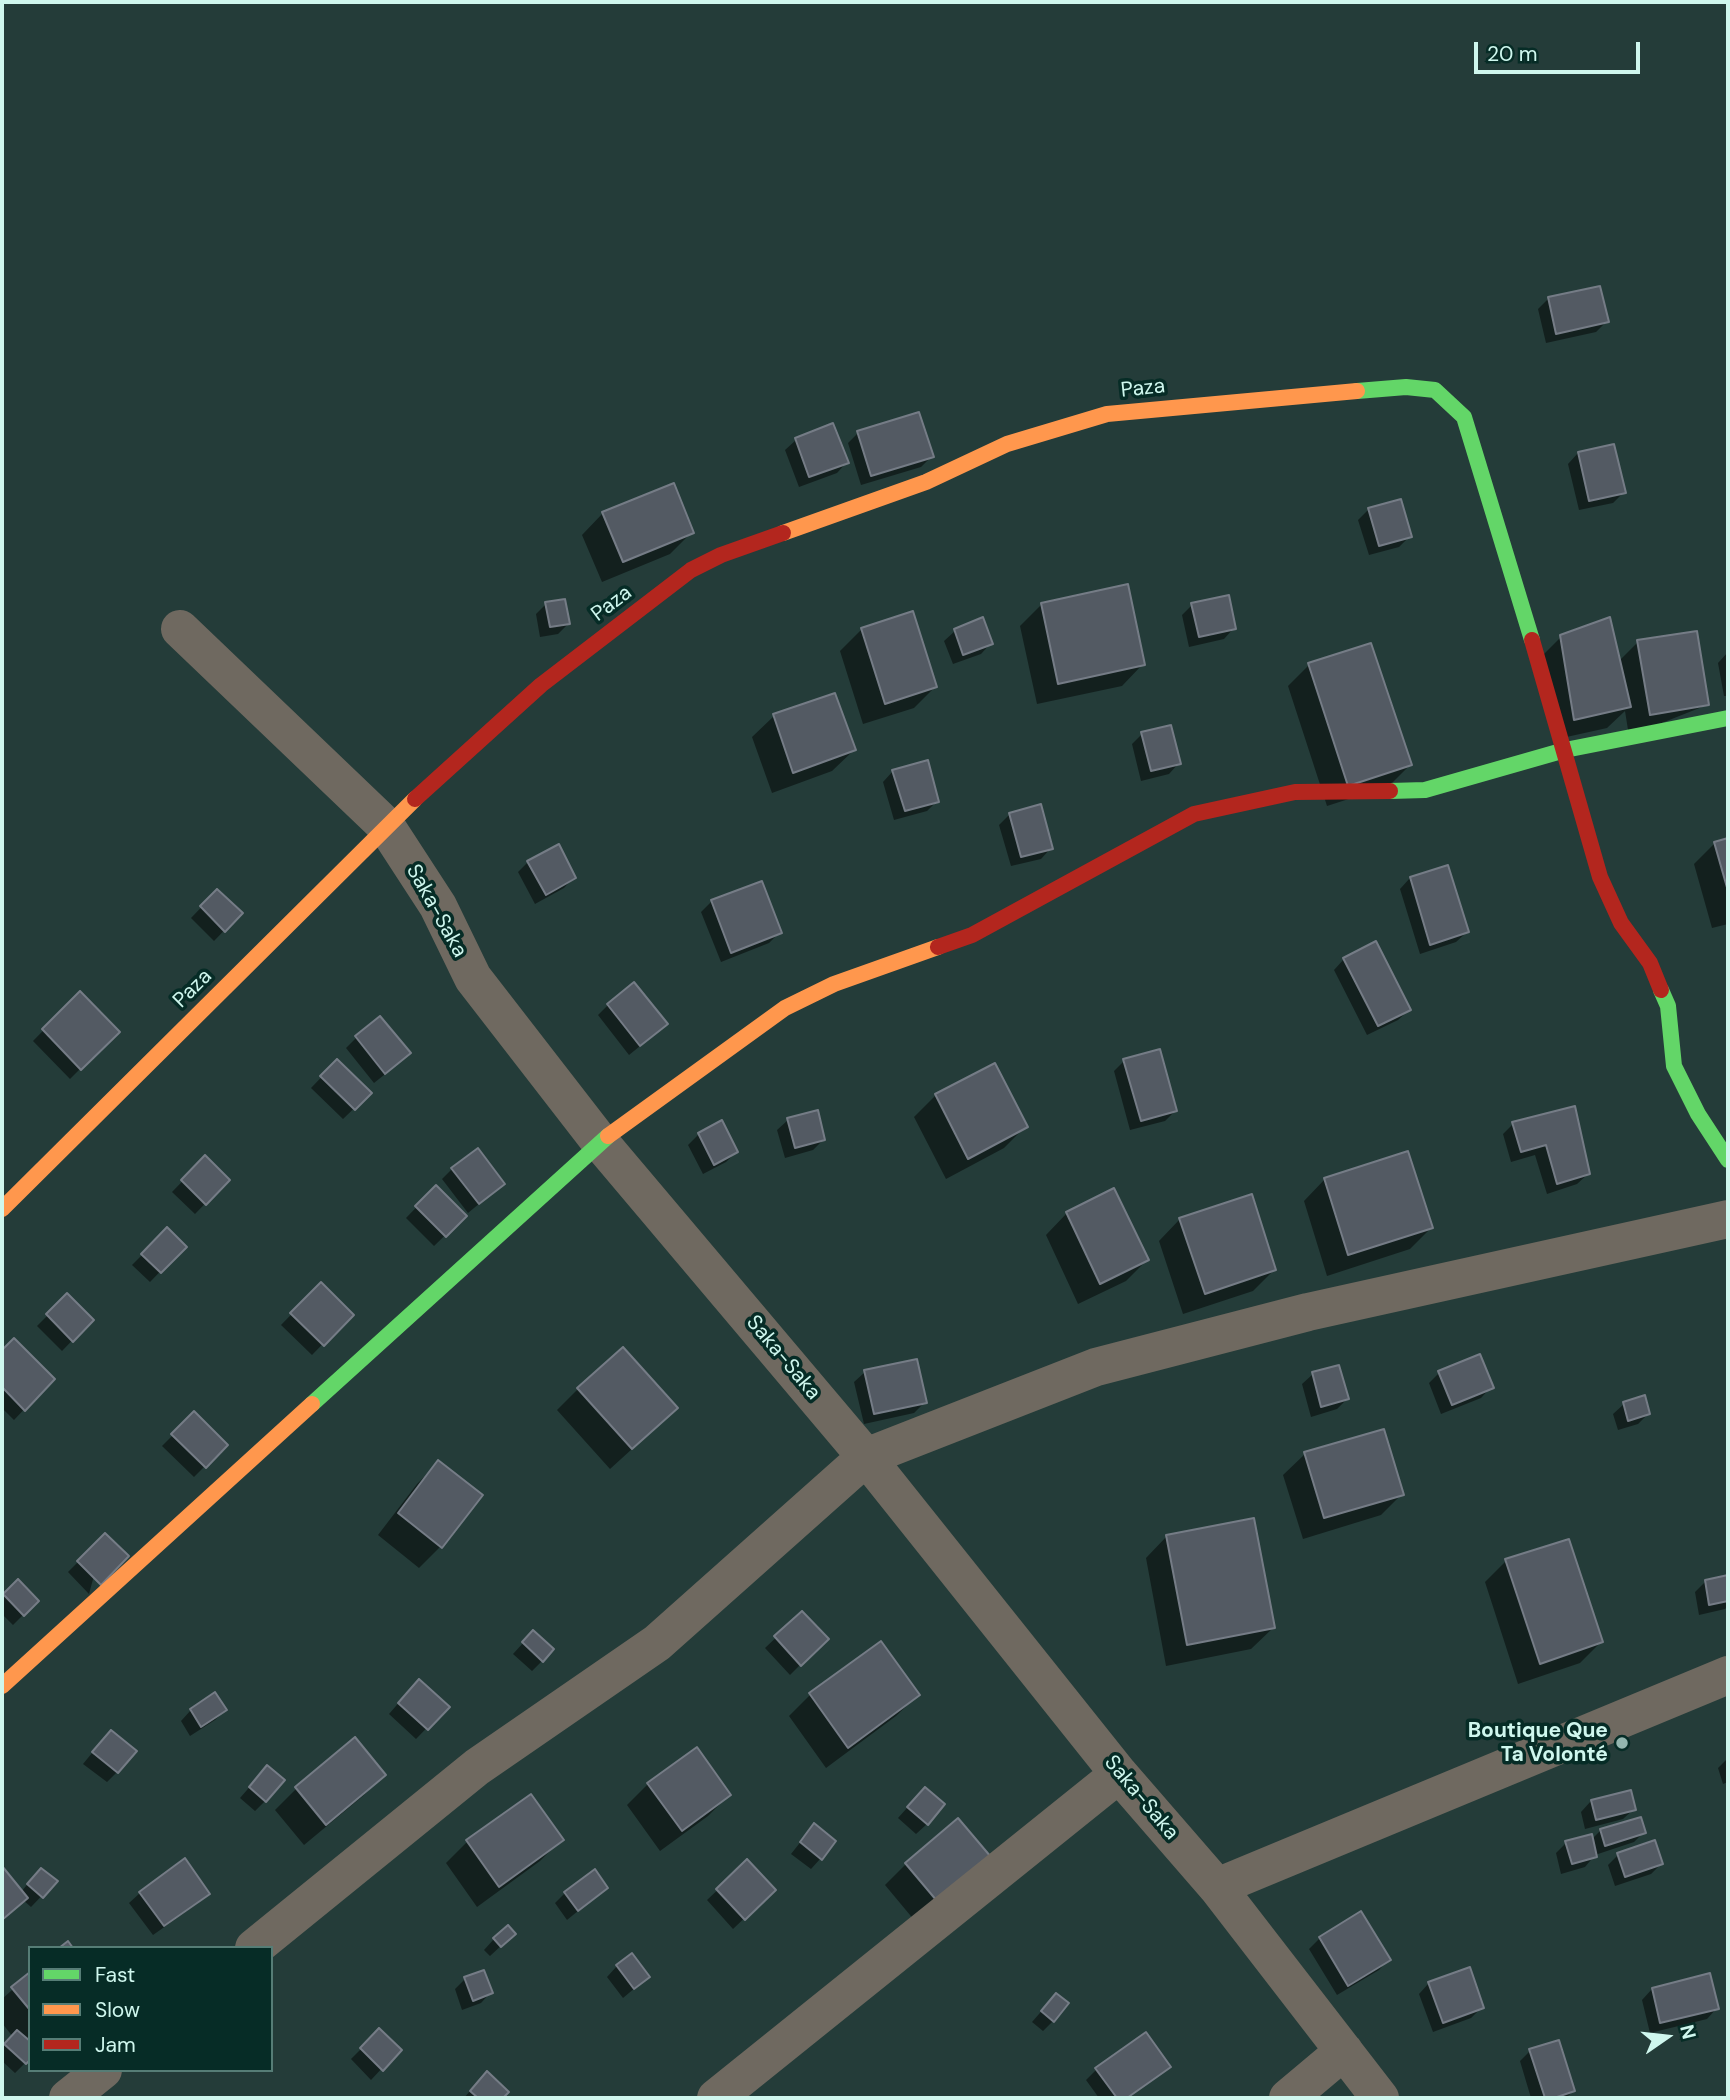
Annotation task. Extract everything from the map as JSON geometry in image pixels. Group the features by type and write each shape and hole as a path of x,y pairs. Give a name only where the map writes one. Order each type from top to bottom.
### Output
{"street":[{"name":"Paza","path":"2,1209 386,826 541,685 691,570 721,555 926,482 1007,444 1107,414 1406,387 1435,390 1464,416 1565,750"},
{"name":"Saka-Saka","path":"180,629 386,826 438,906 473,978 600,1142 866,1457 1119,1774 1217,1887 1380,2098"},
{"path":"2,1686 600,1142 785,1008 834,984 972,934 1194,814 1295,792 1425,790 1565,750 1728,718"},
{"path":"1565,750 1600,877 1621,923 1650,963 1668,1006 1674,1066 1698,1114 1728,1160"},
{"path":"256,1946 477,1766 657,1643 866,1457 1096,1367 1308,1312 1728,1219"},
{"path":"1217,1887 1728,1675"},
{"path":"716,2098 1119,1774"},
{"path":"1288,2098 1344,2051"},
{"path":"68,2098 100,2072"}],"building":[{"path":"1600,286 1609,322 1556,334 1548,297"},
{"path":"919,412 934,457 871,476 857,431"},
{"path":"833,423 849,463 809,477 795,438"},
{"path":"1614,444 1626,493 1589,501 1578,452"},
{"path":"674,483 694,533 623,562 602,512"},
{"path":"1401,499 1412,537 1379,546 1368,508"},
{"path":"1128,584 1145,665 1058,684 1041,603"},
{"path":"1229,595 1236,629 1199,637 1191,603"},
{"path":"565,599 570,624 550,627 545,602"},
{"path":"913,611 937,687 885,704 861,628"},
{"path":"983,617 993,644 963,655 954,629"},
{"path":"1610,617 1631,707 1574,720 1560,635"},
{"path":"1697,631 1709,705 1650,715 1637,640"},
{"path":"1371,643 1412,765 1348,786 1308,663"},
{"path":"835,693 856,750 793,773 773,714"},
{"path":"1171,725 1181,764 1151,771 1141,732"},
{"path":"928,760 939,802 905,811 892,770"},
{"path":"1041,804 1053,849 1021,857 1009,813"},
{"path":"1728,838 1728,891 1714,842"},
{"path":"559,844 576,878 546,895 527,861"},
{"path":"1448,865 1469,932 1430,945 1410,877"},
{"path":"762,881 782,933 731,953 711,900"},
{"path":"217,889 243,913 225,932 200,906"},
{"path":"1376,941 1411,1010 1378,1026 1343,958"},
{"path":"634,982 668,1024 640,1046 607,1004"},
{"path":"80,991 120,1032 81,1070 42,1029"},
{"path":"380,1016 411,1053 385,1074 355,1036"},
{"path":"1160,1049 1177,1111 1141,1121 1123,1059"},
{"path":"337,1059 372,1093 355,1110 320,1076"},
{"path":"995,1063 1028,1127 968,1159 935,1094"},
{"path":"1575,1106 1590,1174 1557,1184 1546,1145 1521,1152 1512,1122"},
{"path":"818,1110 825,1140 795,1148 787,1118"},
{"path":"722,1120 738,1152 714,1165 698,1133"},
{"path":"478,1148 505,1184 479,1204 451,1168"},
{"path":"1408,1151 1433,1228 1348,1255 1324,1178"},
{"path":"205,1155 230,1180 206,1205 181,1180"},
{"path":"436,1185 467,1216 446,1237 415,1206"},
{"path":"1114,1188 1149,1260 1100,1284 1066,1212"},
{"path":"1252,1194 1276,1270 1205,1294 1179,1218"},
{"path":"167,1227 187,1247 161,1273 141,1254"},
{"path":"321,1282 354,1315 324,1346 290,1313"},
{"path":"67,1293 94,1320 73,1342 46,1314"},
{"path":"14,1338 55,1379 25,1411 2,1387 2,1350"},
{"path":"623,1347 678,1408 632,1449 577,1388"},
{"path":"1480,1354 1494,1388 1452,1405 1438,1371"},
{"path":"917,1359 927,1403 874,1414 864,1370"},
{"path":"1339,1365 1349,1399 1321,1407 1312,1372"},
{"path":"1645,1395 1650,1414 1628,1421 1623,1402"},
{"path":"194,1411 228,1445 206,1468 171,1434"},
{"path":"1384,1429 1404,1495 1324,1518 1304,1452"},
{"path":"438,1460 483,1495 442,1548 398,1513"},
{"path":"1254,1518 1275,1628 1187,1645 1166,1535"},
{"path":"105,1533 129,1556 101,1585 77,1561"},
{"path":"1569,1539 1603,1642 1540,1664 1505,1559"},
{"path":"1728,1575 1728,1601 1709,1605 1705,1580"},
{"path":"18,1579 39,1601 24,1616 3,1594"},
{"path":"802,1611 829,1639 801,1666 774,1636"},
{"path":"533,1630 554,1649 543,1662 522,1642"},
{"path":"881,1641 920,1695 848,1748 809,1693"},
{"path":"419,1679 450,1707 428,1730 398,1703"},
{"path":"215,1692 227,1710 201,1727 190,1709"},
{"path":"111,1730 137,1751 118,1773 92,1752"},
{"path":"355,1737 386,1775 326,1825 295,1787"},
{"path":"697,1747 731,1795 682,1831 647,1783"},
{"path":"267,1765 285,1780 266,1802 249,1787"},
{"path":"925,1787 945,1804 928,1825 907,1807"},
{"path":"1631,1790 1636,1810 1596,1820 1591,1800"},
{"path":"531,1794 564,1840 499,1887 466,1840"},
{"path":"1641,1817 1646,1833 1605,1846 1600,1829"},
{"path":"958,1818 991,1857 937,1901 905,1863"},
{"path":"814,1823 836,1841 822,1860 800,1842"},
{"path":"1592,1834 1597,1857 1572,1864 1565,1841"},
{"path":"1655,1840 1663,1864 1625,1877 1617,1853"},
{"path":"185,1858 210,1894 164,1926 139,1892"},
{"path":"747,1859 776,1890 745,1920 716,1889"},
{"path":"2,1866 28,1898 2,1920"},
{"path":"41,1868 58,1881 43,1898 27,1884"},
{"path":"595,1869 608,1888 578,1911 564,1892"},
{"path":"1361,1911 1391,1960 1348,1986 1319,1937"},
{"path":"508,1925 516,1934 501,1947 493,1938"},
{"path":"632,1953 650,1977 634,1989 616,1965"},
{"path":"1470,1967 1484,2008 1443,2023 1428,1982"},
{"path":"484,1970 493,1993 473,2001 464,1977"},
{"path":"1710,1973 1719,2009 1660,2023 1652,1988"},
{"path":"28,1974 28,2008 11,1987"},
{"path":"1056,1993 1069,2003 1054,2022 1041,2011"},
{"path":"379,2028 402,2050 383,2071 360,2048"},
{"path":"17,2030 28,2039 28,2062 26,2064 4,2044"},
{"path":"1146,2032 1171,2067 1127,2098 1117,2098 1095,2068"},
{"path":"1559,2040 1575,2091 1545,2098 1529,2049"},
{"path":"487,2071 509,2092 503,2098 478,2098 470,2091"}],"traffic: fast":[{"path":"1357,391 1406,387 1435,390 1464,417 1532,640"},
{"path":"1390,791 1425,790 1565,750 1728,718"},
{"path":"1661,990 1668,1006 1674,1066 1698,1114 1728,1160"},
{"path":"312,1404 608,1136"}],"traffic: slow":[{"path":"783,533 926,482 1007,444 1107,414 1357,391"},
{"path":"2,1209 415,799"},
{"path":"608,1136 785,1008 834,984 938,947"},
{"path":"2,1686 312,1404"}],"traffic: jam":[{"path":"415,799 541,685 691,570 721,555 783,533"},
{"path":"1532,640 1600,877 1621,923 1650,963 1661,990"},
{"path":"938,947 972,935 1194,814 1295,792 1390,791"}],"place":[{"name":"Boutique Que Ta Volonté","path":"1622,1743"}]}
